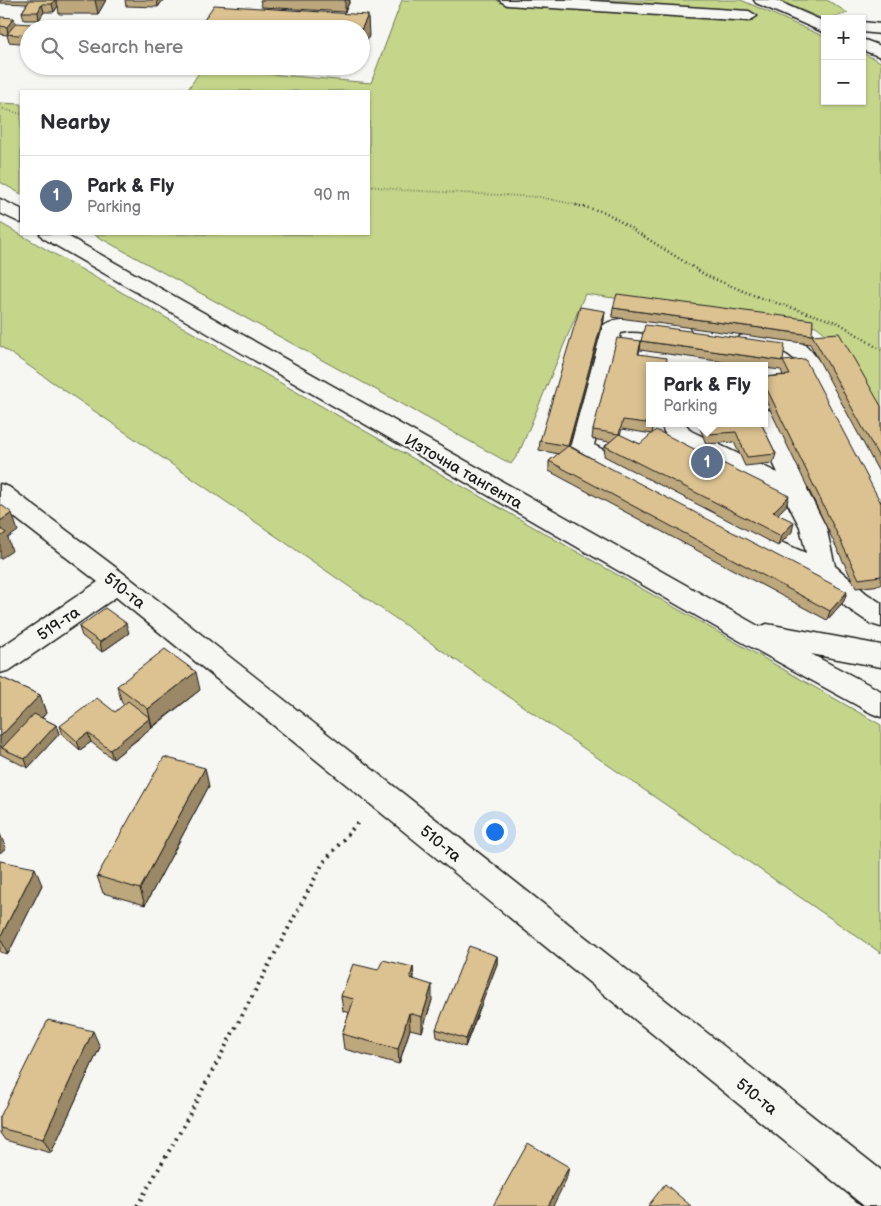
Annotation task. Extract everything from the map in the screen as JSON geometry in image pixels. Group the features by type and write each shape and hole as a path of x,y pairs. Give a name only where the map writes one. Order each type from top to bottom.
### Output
{"street":[{"path":"507,0 749,16"},
{"path":"762,0 821,26"},
{"path":"866,28 881,30"},
{"path":"866,46 881,52"},
{"path":"0,205 20,216"},
{"name":"Източна тангента","path":"52,235 743,630 881,705"},
{"path":"881,492 815,369 798,351 790,347 632,325 611,329 582,446 588,453 767,547 833,578 881,607"},
{"path":"768,424 794,479 794,490 813,527 833,578 856,600 881,617"},
{"path":"674,427 676,432 682,437 794,490"},
{"name":"510-та","path":"0,493 117,583 881,1196"},
{"name":"519-та","path":"0,662 117,583"},
{"path":"743,630 881,656"}],"path":[{"path":"0,108 20,114"},
{"path":"370,186 402,190 540,197 605,212 707,276 758,297 839,323 881,350"},
{"path":"137,1206 179,1134 324,864 381,795"}],"green space":[{"path":"402,0 741,0 821,35 821,105 866,105 866,55 881,62 881,421 836,342 816,326 585,294 519,453 511,464 95,235 370,235 370,90 188,90 197,75 281,75 371,83"},
{"path":"778,0 827,0 848,13 841,15 821,15 821,18"},
{"path":"0,103 20,104 20,193 0,182"},
{"path":"0,223 881,725 881,953 0,346"}],"building":[{"path":"30,0 55,0 52,4 42,4 38,12 22,12"},
{"path":"214,5 368,15 366,20 204,20"},
{"path":"0,17 14,18 7,27 0,26"},
{"path":"16,23 20,23 20,35 7,34"},
{"path":"617,294 813,320 812,335 613,308"},
{"path":"580,307 605,311 568,446 540,441"},
{"path":"645,325 785,344 783,361 641,341"},
{"path":"839,333 881,406 881,461 812,335"},
{"path":"617,338 641,341 638,354 667,358 666,362 646,362 646,423 623,420 619,434 593,430"},
{"path":"805,359 881,503 881,576 859,579 768,391 768,377 790,375 783,361"},
{"path":"705,427 763,427 776,454 747,457 736,432 708,434"},
{"path":"656,430 789,496 773,512 794,522 781,536 605,446 619,434 640,444"},
{"path":"568,446 847,592 830,611 549,461"},
{"path":"0,504 12,513 0,521"},
{"path":"0,528 6,533 0,537"},
{"path":"105,608 126,623 100,642 79,627"},
{"path":"165,649 196,672 148,709 117,686"},
{"path":"0,677 40,695 0,737"},
{"path":"97,698 115,712 128,701 150,718 110,750 88,733 77,741 60,726"},
{"path":"34,714 56,725 25,759 2,748"},
{"path":"164,757 205,768 140,889 97,876"},
{"path":"0,861 35,868 0,938"},
{"path":"469,946 497,956 466,1039 436,1029"},
{"path":"383,960 413,967 410,978 432,985 422,1017 409,1013 398,1049 342,1034 354,999 341,996 353,964 378,970"},
{"path":"48,1020 93,1031 43,1139 0,1128 0,1117"},
{"path":"528,1143 569,1167 548,1206 493,1206"},
{"path":"665,1184 691,1206 648,1206"}],"place":[{"name":"Park & Fly","path":"707,462"}]}
